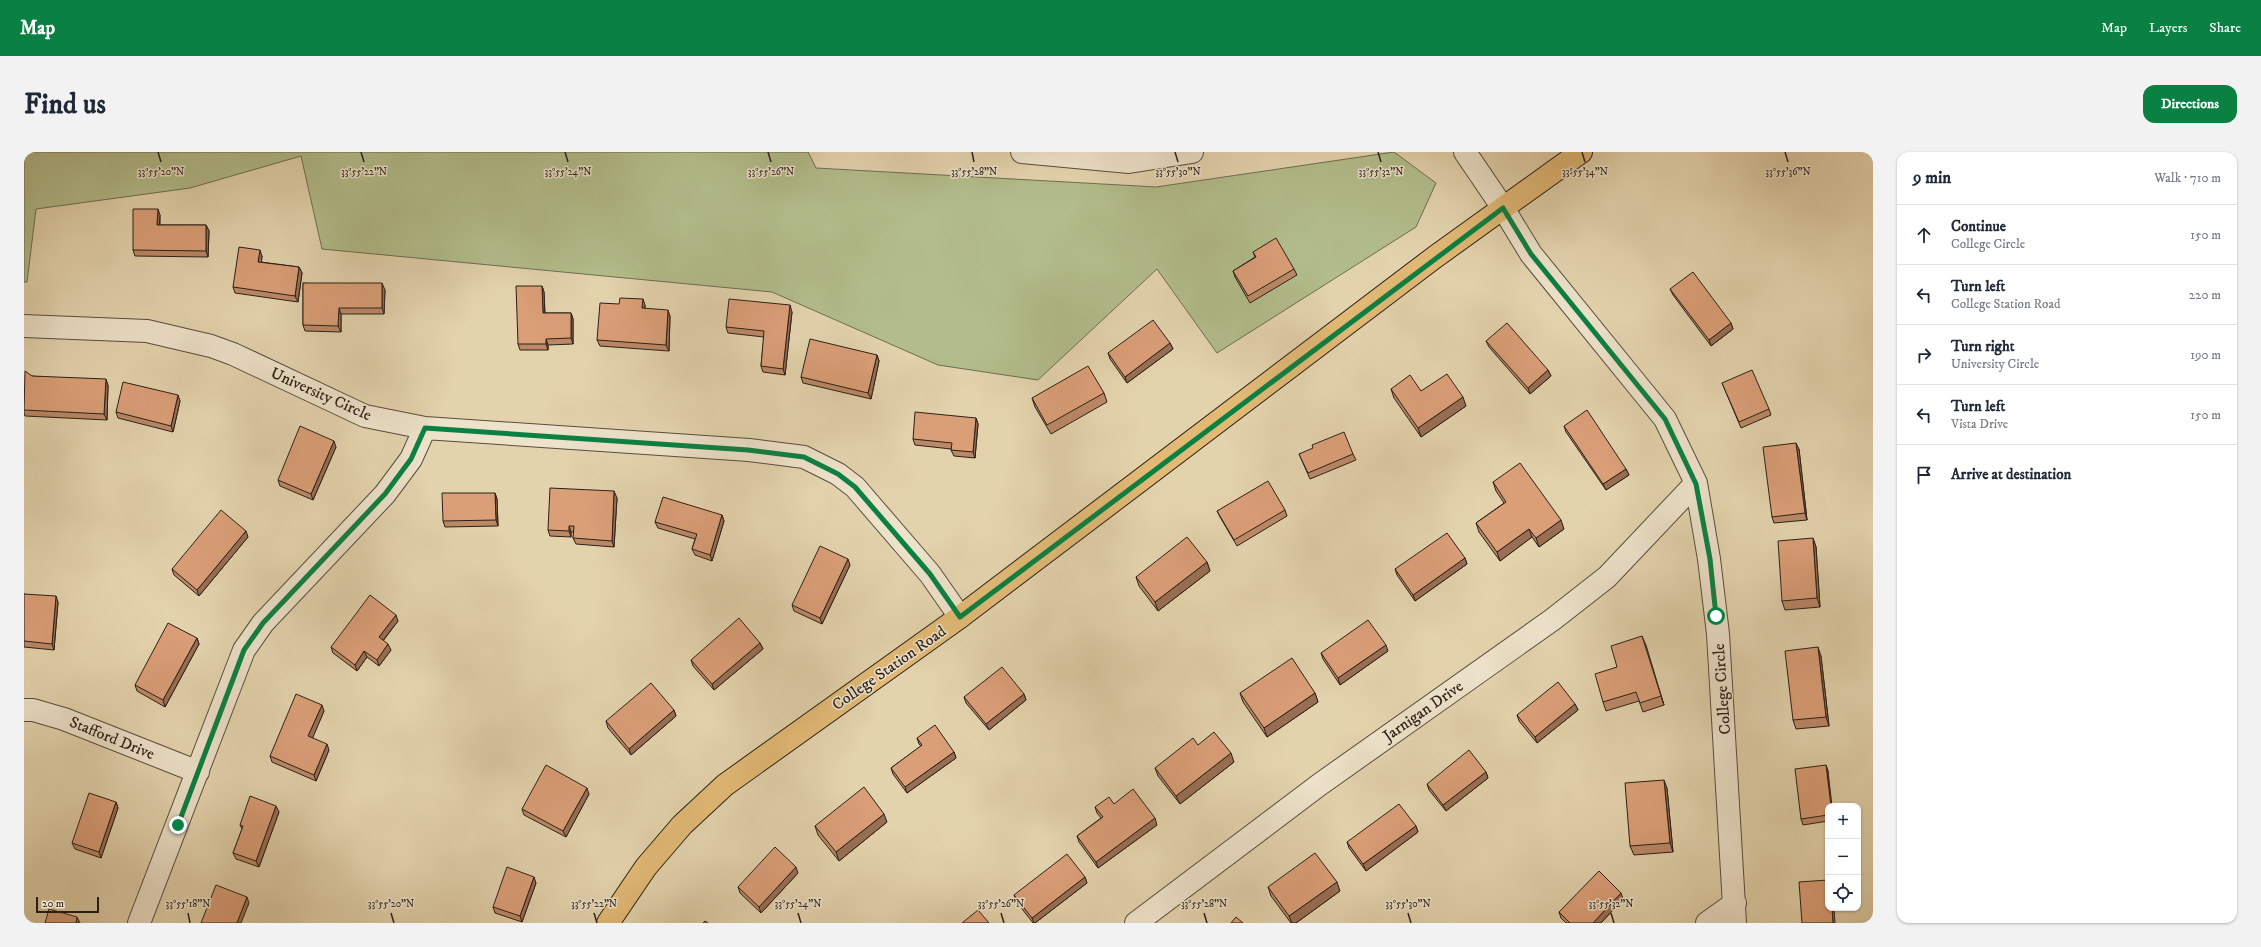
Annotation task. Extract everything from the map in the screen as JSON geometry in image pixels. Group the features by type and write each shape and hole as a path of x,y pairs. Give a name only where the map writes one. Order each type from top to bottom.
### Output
{"main road":[{"name":"College Station Road","path":"608,923 646,867 682,825 725,785 960,617 1503,208 1581,152"}],"street":[{"path":"1022,152 1129,162 1192,152"},
{"name":"College Circle","path":"1465,152 1503,208 1531,254 1665,419 1696,484 1710,559 1718,634 1735,913"},
{"name":"University Circle","path":"24,326 147,331 211,346 233,354 365,416 425,428 748,450 804,457 838,474 855,487 930,574 960,617"},
{"path":"139,923 244,650 263,623 385,494 411,459 425,428"},
{"name":"Jarnigan Drive","path":"1136,923 1319,785 1552,620 1607,577 1696,484"},
{"name":"Stafford Drive","path":"24,710 32,710 64,719 198,772"},
{"path":"1707,923 1735,913"}],"green space":[{"path":"24,152 808,152 816,168 1156,187 1394,152 1436,183 1416,227 1217,353 1157,269 1038,380 938,365 772,292 322,249 301,156 190,188 36,209 27,282 24,282"}],"building":[{"path":"133,209 158,209 157,225 206,225 206,251 133,250"},
{"path":"1276,238 1294,269 1248,296 1233,271 1256,257 1253,252"},
{"path":"239,247 260,250 258,262 299,267 295,296 233,287"},
{"path":"1693,272 1731,323 1709,340 1670,289"},
{"path":"303,283 382,283 382,308 339,308 338,326 303,325"},
{"path":"516,286 542,286 543,313 571,313 571,338 546,339 546,344 518,344"},
{"path":"620,298 643,299 642,308 668,310 666,345 597,340 600,303 619,304"},
{"path":"729,299 790,305 783,369 761,366 764,331 726,327"},
{"path":"1153,320 1170,343 1125,377 1108,353"},
{"path":"1507,323 1548,370 1528,388 1486,341"},
{"path":"810,339 877,355 868,393 801,377"},
{"path":"1088,366 1104,393 1047,425 1032,398"},
{"path":"1752,370 1769,409 1739,422 1722,383"},
{"path":"25,371 32,376 106,379 104,414 24,410"},
{"path":"1447,374 1463,397 1418,428 1391,389 1410,375 1421,391"},
{"path":"123,382 178,395 171,426 116,412"},
{"path":"1587,410 1626,469 1603,484 1564,426"},
{"path":"915,412 976,418 973,452 951,450 952,443 913,439"},
{"path":"300,426 334,441 311,494 278,480"},
{"path":"1344,432 1353,454 1308,473 1299,454 1313,448 1312,445"},
{"path":"1796,443 1805,513 1772,517 1763,447"},
{"path":"1520,463 1561,520 1536,538 1529,529 1497,552 1476,523 1506,502 1493,482"},
{"path":"1268,481 1285,510 1234,540 1217,511"},
{"path":"550,488 614,491 612,541 573,538 574,526 569,526 569,531 548,530"},
{"path":"442,493 495,493 496,520 443,521"},
{"path":"663,497 722,515 710,555 692,549 697,534 655,522"},
{"path":"221,510 246,531 197,590 172,569"},
{"path":"1447,533 1465,558 1413,595 1395,569"},
{"path":"1187,537 1207,562 1155,602 1136,577"},
{"path":"1813,538 1817,598 1782,601 1778,541"},
{"path":"820,546 848,559 820,618 792,605"},
{"path":"24,594 56,596 52,644 24,641"},
{"path":"370,595 396,615 379,637 388,644 377,660 364,651 355,665 331,647"},
{"path":"739,618 760,643 712,684 691,660"},
{"path":"1368,620 1386,645 1338,678 1321,653"},
{"path":"168,623 197,638 163,700 135,685"},
{"path":"1642,636 1661,696 1640,703 1636,692 1603,702 1595,674 1617,667 1611,646"},
{"path":"1818,647 1826,717 1793,720 1785,651"},
{"path":"1292,658 1315,693 1264,728 1240,693"},
{"path":"1002,667 1024,694 986,724 964,697"},
{"path":"1558,682 1575,704 1535,737 1517,715"},
{"path":"651,683 674,710 629,749 606,721"},
{"path":"296,694 322,705 308,736 327,744 314,775 270,756"},
{"path":"935,725 954,752 905,787 891,768 922,745 917,738"},
{"path":"1214,732 1231,753 1176,796 1155,768 1193,738 1198,745"},
{"path":"1469,750 1486,772 1443,805 1427,784"},
{"path":"546,765 587,788 563,831 522,809"},
{"path":"1826,765 1831,803 1825,803 1825,815 1801,819 1795,769"},
{"path":"1664,780 1670,843 1630,846 1625,783"},
{"path":"864,787 884,814 836,852 815,826"},
{"path":"1133,789 1155,818 1096,862 1077,836 1103,817 1095,807 1109,797 1114,804"},
{"path":"89,793 116,802 99,852 72,843"},
{"path":"250,796 276,806 256,861 233,853 243,826 240,825"},
{"path":"1399,804 1416,826 1363,864 1347,842"},
{"path":"775,847 796,867 759,907 738,887"},
{"path":"1315,853 1337,882 1289,916 1268,887"},
{"path":"1067,854 1085,877 1032,918 1014,895"},
{"path":"507,867 534,877 520,916 493,907"},
{"path":"1599,871 1621,893 1593,923 1570,923 1559,912"},
{"path":"1825,880 1825,911 1832,911 1833,923 1802,923 1799,882"},
{"path":"216,885 247,897 237,923 201,923"},
{"path":"49,909 77,917 76,923 45,923"},
{"path":"978,910 989,923 962,923"},
{"path":"1236,917 1243,923 1231,923"}],"route":[{"path":"178,825 244,650 263,623 385,494 411,459 425,428 507,435 748,450 804,457 838,474 855,487 930,574 960,617 1503,208 1531,254 1665,419 1696,484 1710,559 1716,616"}]}
